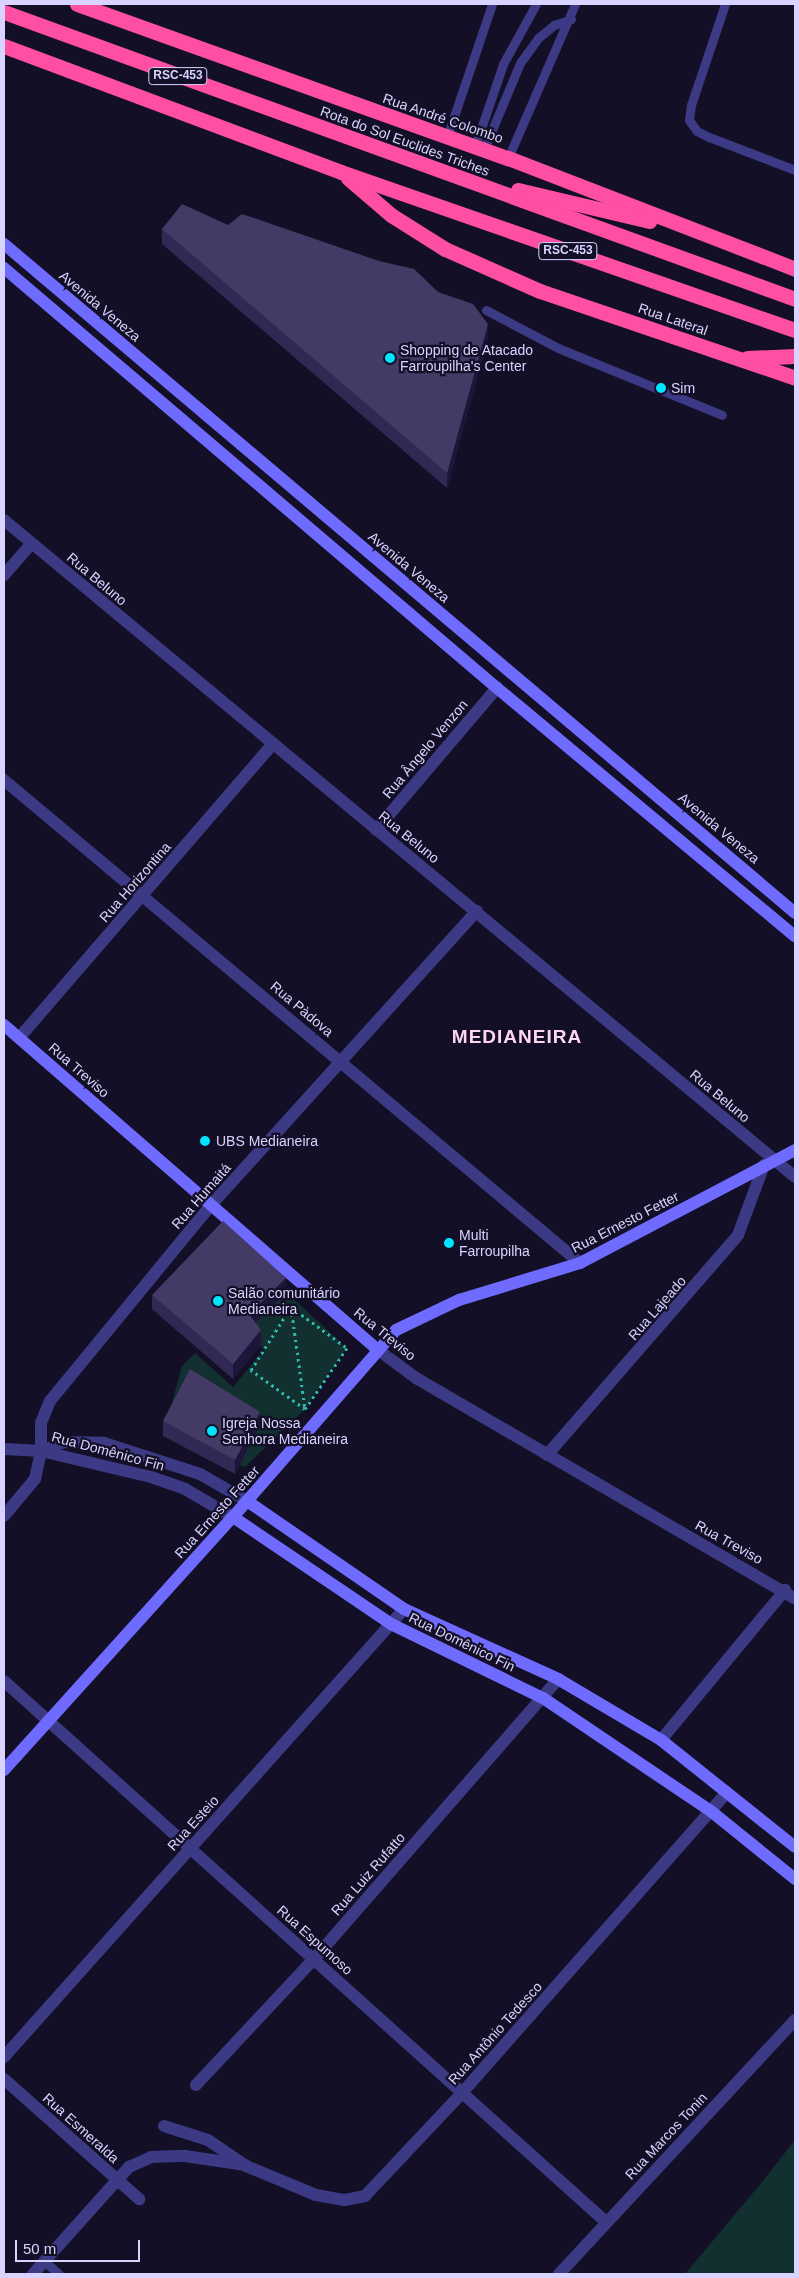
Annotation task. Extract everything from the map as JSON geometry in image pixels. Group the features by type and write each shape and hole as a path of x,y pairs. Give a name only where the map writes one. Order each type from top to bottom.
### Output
{"highway":[{"name":"Rua André Colombo","path":"77,4 508,158 795,269"},
{"name":"Rota do Sol Euclides Triches","path":"4,12 795,299"},
{"name":"RSC-453","path":"4,46 341,172 795,330"},
{"name":"Rua Lateral","path":"341,172 417,233 540,291 795,378"},
{"path":"457,177 702,234"},
{"path":"738,358 795,356"}],"main road":[{"name":"Avenida Veneza","path":"4,244 795,913"},
{"path":"4,268 497,688 795,936"},
{"path":"99,350 110,334"},
{"path":"223,454 235,440"},
{"path":"346,560 359,544"},
{"path":"422,624 435,608"},
{"name":"Rua Treviso","path":"4,1025 212,1204 376,1350"},
{"name":"Rua Ernesto Fetter","path":"4,1770 233,1517 376,1350 396,1330 423,1315 459,1300 580,1263 795,1150"},
{"name":"Rua Domênico Fin","path":"247,1501 404,1609 558,1679 661,1740 795,1848"},
{"name":"Rua Domênico Fin","path":"233,1517 391,1624 543,1698 712,1812 795,1879"}],"street":[{"name":"Rua Beluno","path":"4,520 272,744 476,911 769,1163 795,1177"},
{"path":"4,575 31,544"},
{"name":"Rua Ângelo Venzon","path":"376,830 497,688"},
{"name":"Rua Horizontina","path":"19,1038 144,896 272,744"},
{"name":"Rua Pàdova","path":"4,780 580,1263"},
{"name":"Rua Humaitá","path":"4,1516 35,1479 41,1451 41,1423 50,1401 212,1204 476,911"},
{"name":"Rua Lajeado","path":"547,1455 725,1253 748,1213 769,1163"},
{"name":"Rua Treviso","path":"376,1350 416,1378 790,1595"},
{"name":"Rua Domênico Fin","path":"41,1451 65,1442 114,1446 200,1474 247,1501"},
{"path":"4,1449 41,1451"},
{"name":"Rua Domênico Fin","path":"41,1451 151,1477 185,1489 233,1517"},
{"path":"661,1740 790,1595"},
{"name":"Rua Esteio","path":"4,2057 404,1609"},
{"name":"Rua Luiz Rufatto","path":"196,2085 314,1959 558,1679"},
{"name":"Rua Espumoso","path":"4,1681 314,1959 461,2094 606,2222"},
{"name":"Rua Antônio Tedesco","path":"164,2126 208,2140 246,2166 316,2195 345,2200 364,2196 461,2094 712,1812 727,1792"},
{"name":"Rua Marcos Tonin","path":"559,2274 795,2020"},
{"name":"Rua Esmeralda","path":"4,2079 139,2199"},
{"name":"Rua Antônio Tedesco","path":"115,2179 129,2167 151,2157 185,2156 246,2166"},
{"path":"33,2274 115,2179"}],"lane":[{"path":"447,137 492,4"},
{"path":"480,148 505,60 536,4"},
{"path":"508,158 576,4"},
{"path":"725,4 691,105 689,120 697,131 795,170"},
{"path":"480,148 520,63 538,38 554,25 571,19"},
{"path":"486,310 558,348 722,416"},
{"path":"44,2262 58,2274"}],"path":[{"path":"291,1307 347,1348 305,1409"},
{"path":"291,1307 252,1370 305,1409"},
{"path":"291,1307 305,1409"}],"green space":[{"path":"286,1292 347,1348 305,1409 245,1467 163,1436 182,1366 195,1353 233,1387 264,1350 249,1329"},
{"path":"795,2140 795,2274 685,2274 762,2182"}],"building":[{"name":"Shopping de Atacado Farroupilha's Center","path":"182,204 228,225 242,214 379,261 414,269 438,292 473,304 488,324 447,473 162,229"},
{"name":"Salão comunitário Medianeira","path":"223,1221 286,1278 249,1314 261,1330 233,1364 152,1295"},
{"name":"Igreja Nossa Senhora Medianeira","path":"190,1369 260,1412 235,1460 163,1421"}],"place":[{"name":"Shopping de Atacado Farroupilha's Center","path":"390,358"},
{"name":"Sim","path":"661,388"},
{"name":"UBS Medianeira","path":"205,1141"},
{"name":"Multi Farroupilha","path":"449,1243"},
{"name":"Salão comunitário Medianeira","path":"218,1301"},
{"name":"Igreja Nossa Senhora Medianeira","path":"212,1431"}],"district":[{"name":"MEDIANEIRA","path":"517,1037"}]}
